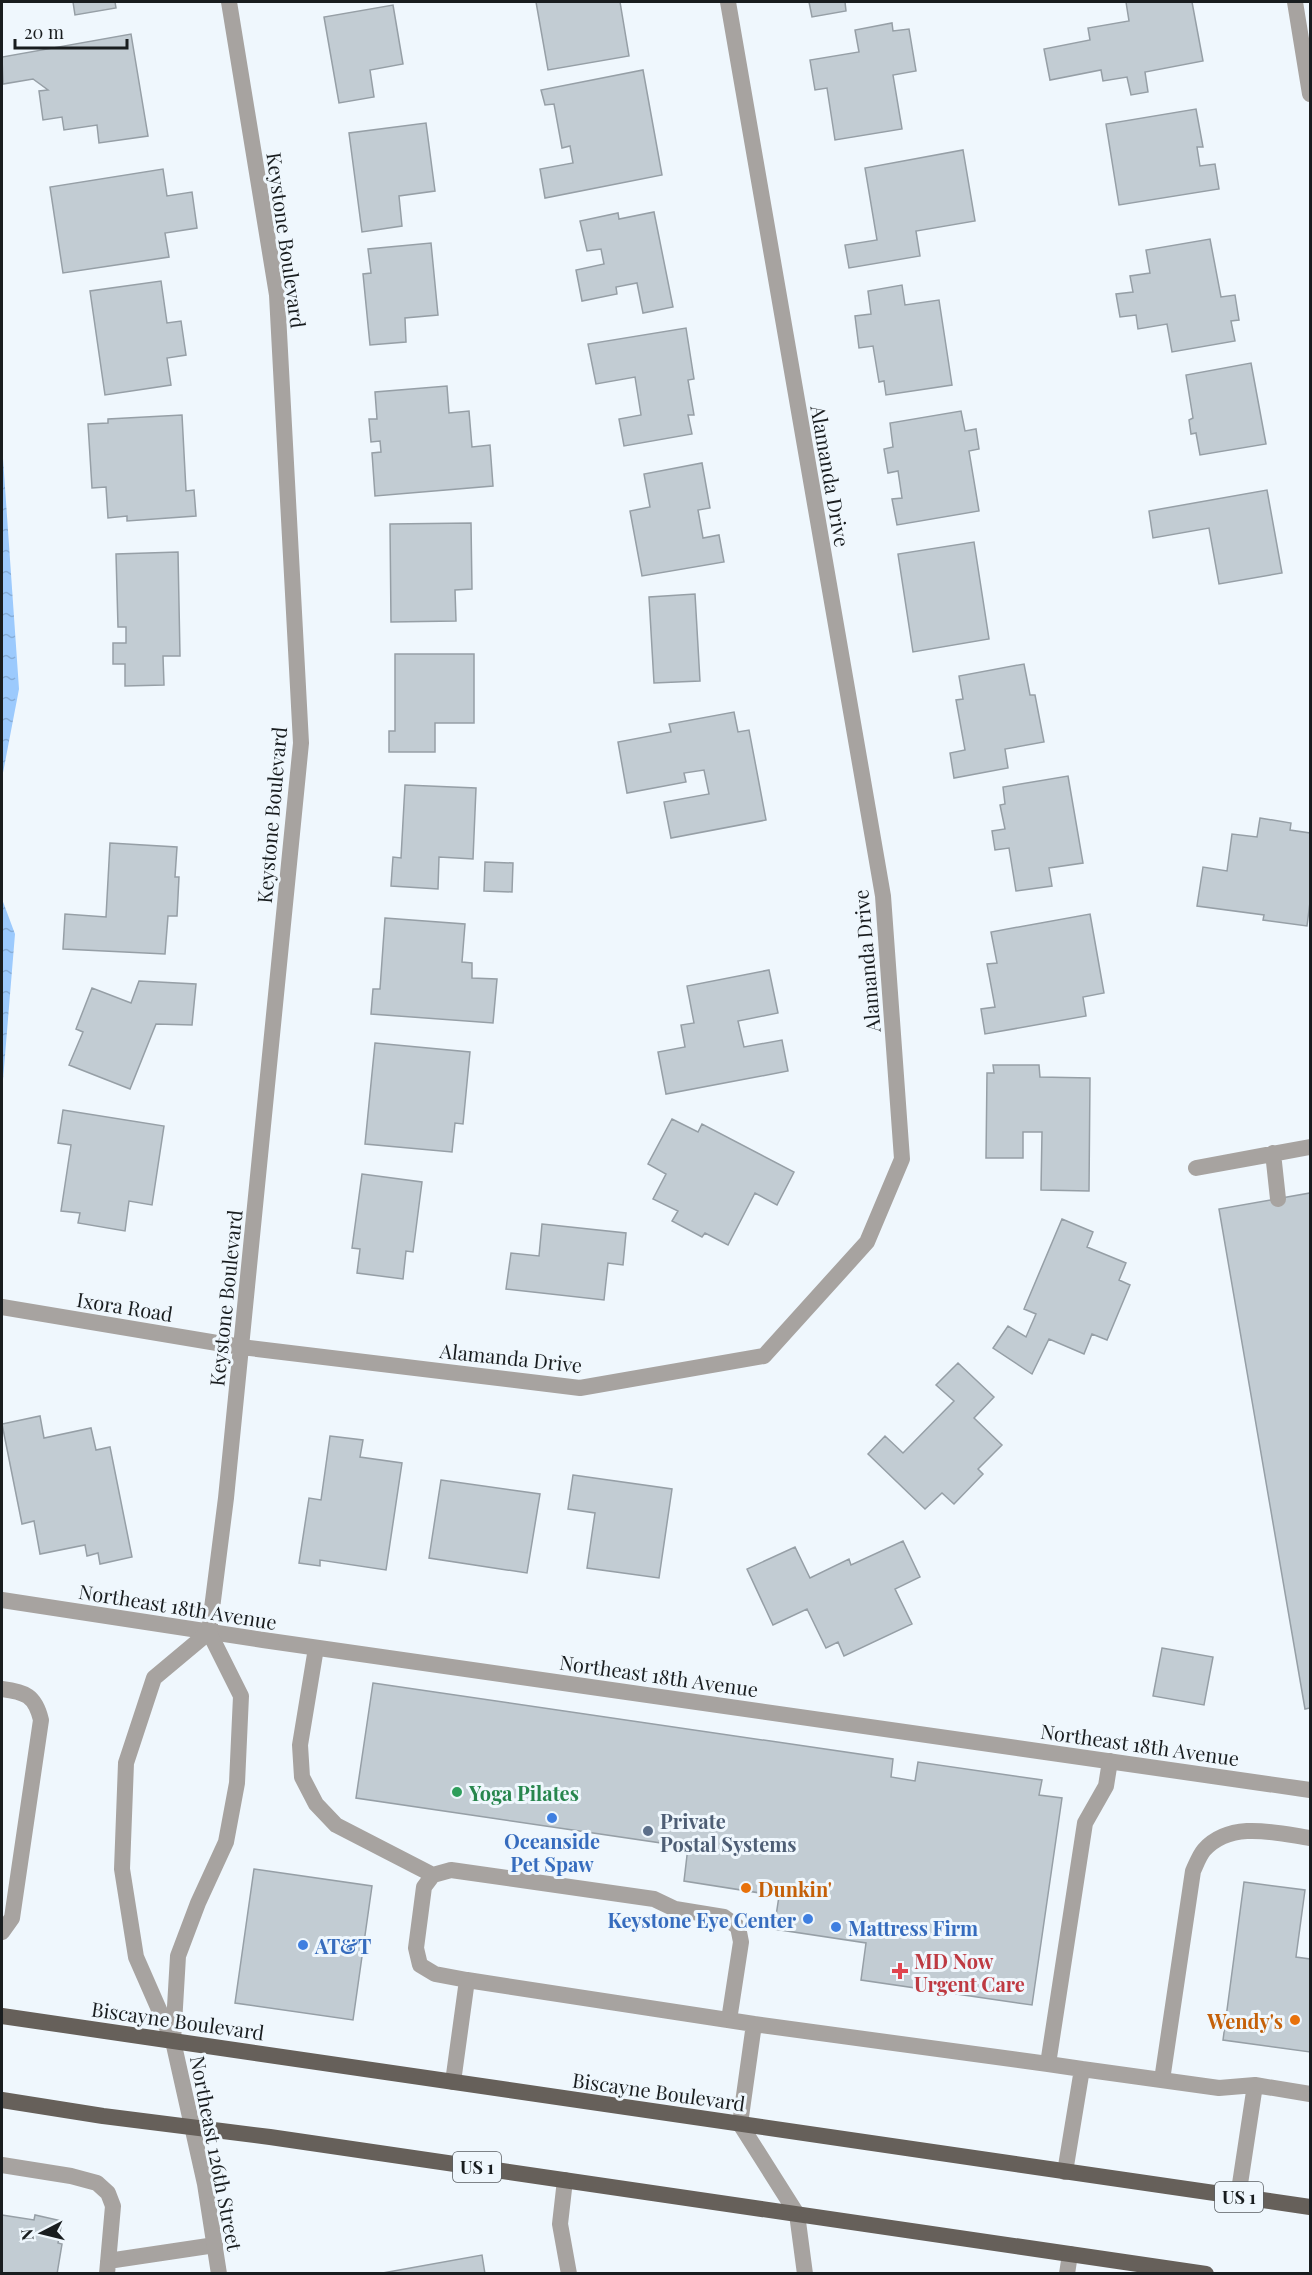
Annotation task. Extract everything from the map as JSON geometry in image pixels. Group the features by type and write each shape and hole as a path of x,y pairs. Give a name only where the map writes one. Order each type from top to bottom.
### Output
{"main road":[{"name":"Biscayne Boulevard","path":"2,2016 1311,2207"},
{"name":"US 1","path":"2,2100 1206,2274"}],"street":[{"name":"Keystone Boulevard","path":"209,1632 226,1498 301,743 277,295 230,2"},
{"name":"Alamanda Drive","path":"241,1347 580,1388 764,1356 867,1242 902,1159 883,896 728,2"},
{"path":"1295,2 1311,94"},
{"path":"1196,1168 1311,1147"},
{"path":"1274,1153 1278,1199"},
{"name":"Ixora Road","path":"2,1307 241,1347"},
{"name":"Northeast 18th Avenue","path":"2,1600 209,1632 1311,1790"},
{"path":"209,1632 241,1696 237,1784 226,1842 198,1903 178,1956 172,2041 136,1957 122,1869 126,1763 154,1678 209,1632"},
{"path":"316,1647 300,1745 302,1777 316,1804 336,1825 433,1875"},
{"path":"2,1689 21,1692 31,1697 38,1707 41,1720 12,1918 2,1932"},
{"path":"1048,2064 1085,1823 1106,1786 1110,1761"},
{"path":"1162,2080 1193,1871 1203,1851 1223,1836 1242,1831 1272,1832 1311,1838"},
{"path":"729,2020 741,1942 738,1927 724,1917 675,1909 654,1899 451,1870 433,1875 424,1887 416,1948 420,1965 435,1974 754,2024 1219,2088 1255,2085 1311,2094"},
{"path":"453,2082 467,1980"},
{"path":"754,2024 740,2124 797,2214 805,2274"},
{"name":"Northeast 126th Street","path":"172,2041 205,2184 219,2274"},
{"path":"1065,2172 1082,2069"},
{"path":"1238,2197 1255,2085"},
{"path":"2,2165 71,2176 97,2183 108,2193 113,2206 107,2267 215,2245"},
{"path":"565,2180 560,2224 569,2274"},
{"path":"1067,2274 1070,2254"}],"water":[{"path":"2,444 19,689 2,778"},
{"path":"2,899 15,934 2,1092"}],"building":[{"path":"73,2 115,2 116,8 75,15"},
{"path":"536,2 620,2 629,56 548,70"},
{"path":"809,2 845,2 846,11 812,17"},
{"path":"1126,2 1192,2 1203,61 1145,72 1148,92 1131,95 1127,77 1103,81 1101,70 1050,80 1044,49 1090,40 1088,28 1129,21"},
{"path":"393,5 403,64 370,70 374,97 339,103 324,17"},
{"path":"892,23 893,31 909,29 916,71 893,75 902,129 835,140 827,88 815,90 810,60 859,52 855,30"},
{"path":"131,34 148,136 99,143 97,125 64,130 62,117 43,120 39,91 48,90 33,79 3,84 2,57"},
{"path":"643,70 662,175 545,198 540,169 573,163 570,146 562,148 554,104 545,105 541,90"},
{"path":"1196,109 1203,147 1197,147 1200,166 1215,164 1219,189 1119,205 1106,124"},
{"path":"426,123 435,191 399,196 402,226 362,232 349,133"},
{"path":"963,150 975,221 916,231 920,256 849,268 845,245 877,240 865,168"},
{"path":"163,169 167,196 192,192 197,228 165,233 169,257 63,273 50,187"},
{"path":"654,212 673,307 643,313 637,283 616,287 617,294 582,301 576,270 604,264 601,249 587,251 580,221 618,213 619,219"},
{"path":"1210,239 1221,297 1235,295 1239,320 1231,321 1235,341 1172,352 1167,324 1138,329 1136,315 1120,317 1116,294 1133,292 1130,276 1150,273 1146,250"},
{"path":"431,243 438,315 405,318 406,342 370,345 363,274 371,273 368,249"},
{"path":"161,281 167,323 181,321 186,355 167,358 171,385 105,395 90,291"},
{"path":"902,285 905,305 939,300 952,385 886,395 884,381 879,382 873,346 859,348 855,316 871,314 868,291"},
{"path":"686,328 694,379 688,380 694,415 688,415 692,434 624,446 619,419 641,415 635,377 596,384 588,344"},
{"path":"1251,363 1266,444 1200,455 1196,433 1191,434 1189,420 1193,418 1186,375"},
{"path":"447,386 449,413 469,411 472,447 490,445 493,486 375,496 372,453 381,452 380,441 371,442 369,419 377,419 375,392"},
{"path":"961,411 965,431 976,429 979,449 969,451 979,511 897,525 892,499 902,498 898,471 888,473 884,449 893,447 890,423"},
{"path":"182,415 186,491 194,490 196,516 127,521 127,516 108,518 106,487 92,488 88,424 108,423 108,419"},
{"path":"702,463 710,508 698,510 703,538 719,535 724,562 642,576 630,511 650,507 644,474"},
{"path":"1267,490 1282,573 1219,584 1209,528 1153,538 1149,511"},
{"path":"471,523 472,589 455,590 456,621 391,622 390,524"},
{"path":"974,542 989,639 913,652 898,554"},
{"path":"178,552 180,656 163,656 164,685 125,686 125,664 113,664 113,643 126,643 126,627 118,627 116,554"},
{"path":"695,594 700,681 654,683 649,597"},
{"path":"395,654 474,654 474,723 435,723 435,752 389,752 389,731 395,731"},
{"path":"1024,664 1030,695 1035,695 1044,742 1005,749 1008,768 954,778 950,753 965,750 956,700 963,699 959,676"},
{"path":"734,712 738,732 749,730 766,820 671,838 664,802 709,794 704,770 684,773 686,782 627,793 618,742 671,732 669,724"},
{"path":"1068,776 1083,863 1049,868 1052,886 1016,891 1009,848 995,850 992,831 1005,829 1000,805 1005,804 1003,787"},
{"path":"405,785 476,788 473,859 439,857 438,889 391,886 393,857 401,858"},
{"path":"1260,818 1291,823 1290,830 1310,833 1310,902 1307,926 1263,920 1264,915 1197,906 1203,867 1227,871 1232,834 1257,837"},
{"path":"110,843 177,847 175,877 179,877 177,916 168,916 165,954 63,949 65,914 106,917"},
{"path":"485,862 513,863 512,892 484,891"},
{"path":"1090,914 1104,993 1083,997 1086,1016 985,1034 981,1009 995,1007 987,964 997,963 991,932"},
{"path":"385,918 465,924 462,962 472,963 472,978 497,979 493,1023 371,1014 373,989 380,989"},
{"path":"769,970 778,1013 738,1021 744,1047 782,1040 788,1071 666,1094 658,1052 685,1047 681,1025 694,1023 687,986"},
{"path":"139,981 196,984 192,1025 156,1024 130,1089 69,1065 83,1032 76,1029 92,988 131,1003"},
{"path":"375,1043 470,1052 463,1124 455,1123 452,1152 365,1144"},
{"path":"993,1065 1039,1065 1040,1077 1090,1078 1089,1191 1041,1190 1042,1132 1023,1132 1023,1158 986,1158 987,1073 994,1073"},
{"path":"63,1110 164,1126 152,1205 129,1201 125,1231 78,1223 80,1213 61,1211 71,1145 58,1143"},
{"path":"672,1119 698,1132 702,1124 794,1172 777,1205 755,1193 728,1245 705,1233 702,1237 672,1221 678,1211 653,1199 666,1174 648,1164"},
{"path":"362,1174 422,1182 413,1252 406,1251 403,1279 357,1273 360,1249 352,1248"},
{"path":"1310,1193 1310,1708 1305,1709 1219,1209"},
{"path":"1062,1219 1093,1232 1087,1247 1126,1263 1119,1280 1130,1285 1107,1340 1092,1334 1084,1354 1049,1339 1032,1374 993,1348 1008,1326 1026,1337 1036,1314 1024,1309"},
{"path":"542,1224 626,1233 623,1265 608,1263 604,1300 506,1289 511,1253 539,1256"},
{"path":"958,1363 994,1397 974,1418 1002,1445 978,1469 983,1474 954,1504 942,1493 925,1509 868,1454 885,1436 903,1453 954,1401 936,1385"},
{"path":"40,1416 44,1438 91,1428 96,1450 110,1447 132,1557 100,1564 98,1553 87,1556 85,1545 40,1554 34,1521 22,1524 2,1424"},
{"path":"330,1436 363,1440 360,1457 402,1463 386,1570 320,1560 320,1566 299,1563 309,1498 321,1500"},
{"path":"573,1475 672,1489 659,1578 587,1568 595,1513 568,1509"},
{"path":"441,1480 540,1494 527,1573 429,1558"},
{"path":"903,1541 920,1577 895,1589 912,1624 844,1656 838,1642 826,1648 807,1609 773,1625 747,1569 795,1547 810,1578 849,1559 851,1565"},
{"path":"1162,1648 1213,1657 1204,1705 1153,1696"},
{"path":"373,1683 893,1759 891,1777 915,1781 918,1762 1042,1780 1039,1795 1062,1798 1032,2005 861,1980 866,1943 774,1929 779,1896 684,1881 688,1847 356,1798"},
{"name":"AT&T","path":"254,1869 372,1886 353,2020 235,2003"},
{"path":"1244,1882 1305,1890 1296,1957 1310,1959 1310,2052 1223,2040"},
{"path":"2,2215 34,2220 35,2215 62,2221 58,2243 62,2244 57,2274 2,2274"},
{"path":"482,2255 485,2274 377,2274"}],"place":[{"name":"Yoga Pilates","path":"457,1792"},
{"name":"Oceanside Pet Spaw","path":"552,1818"},
{"name":"Private Postal Systems","path":"648,1831"},
{"name":"Dunkin'","path":"746,1888"},
{"name":"Keystone Eye Center","path":"808,1919"},
{"name":"Mattress Firm","path":"836,1927"},
{"name":"AT&T","path":"303,1945"},
{"name":"MD Now Urgent Care","path":"900,1971"},
{"name":"Wendy's","path":"1295,2020"}]}
